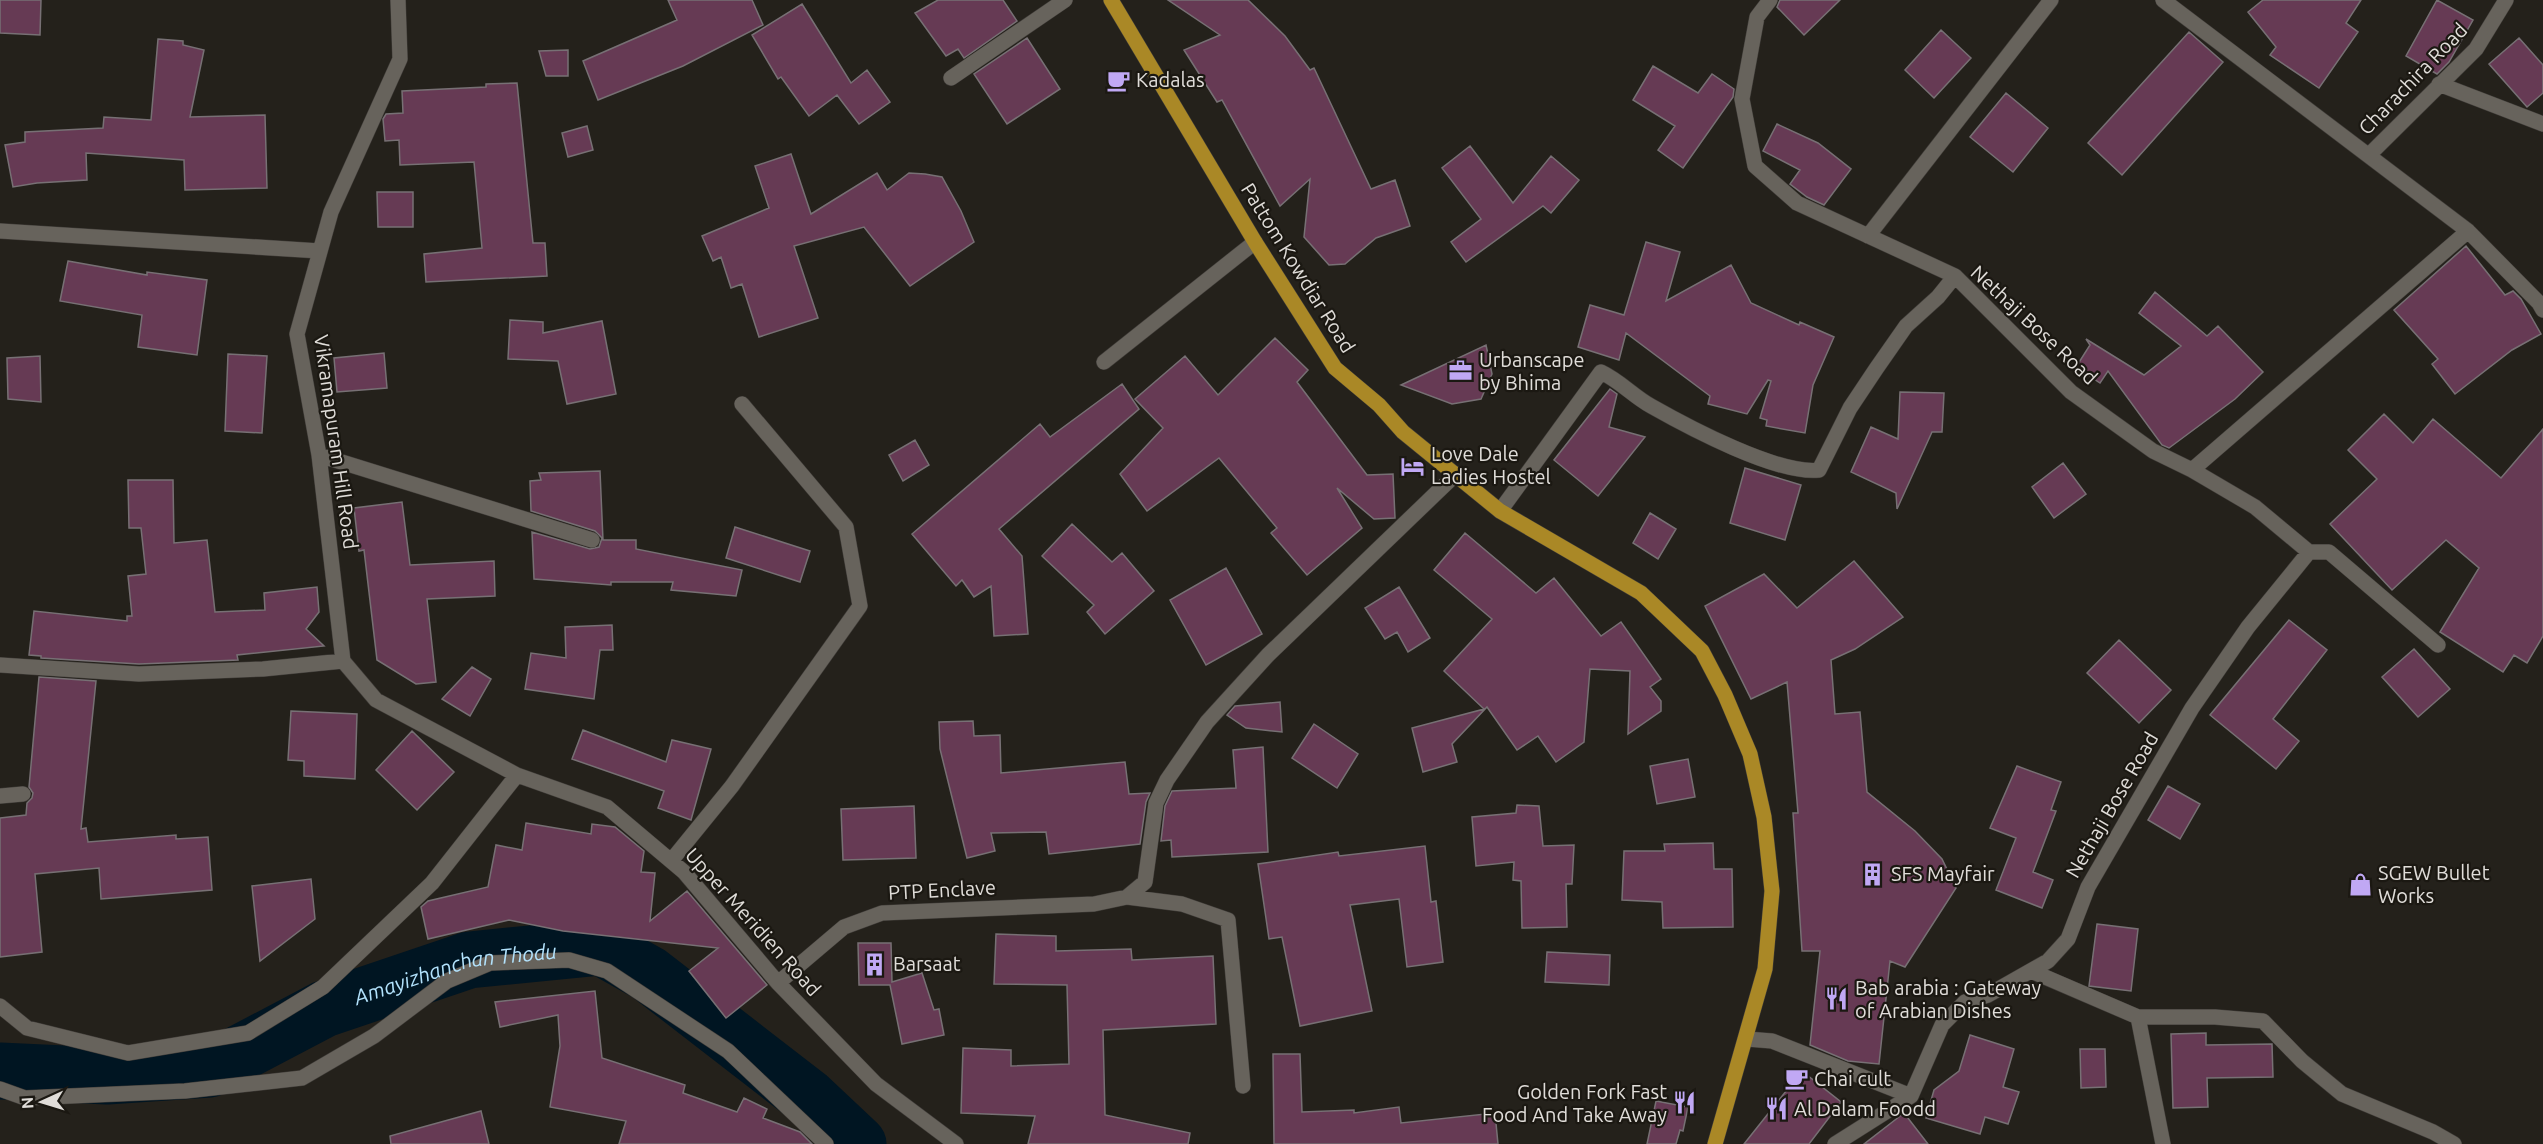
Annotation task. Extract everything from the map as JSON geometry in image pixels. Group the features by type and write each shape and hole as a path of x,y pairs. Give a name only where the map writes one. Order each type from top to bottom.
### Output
{"main road":[{"name":"Pattom Kowdiar Road","path":"1111,0 1255,242 1335,369 1379,405 1403,432 1500,511 1641,593 1702,651 1725,695 1750,754 1764,817 1772,891 1766,969 1715,1144"}],"street":[{"name":"Vikramapuram Hill Road","path":"343,661 319,454 297,334 331,212 400,59 398,0"},
{"path":"951,78 1065,0"},
{"path":"1770,0 1757,17 1742,99 1755,166 1797,203 1955,276"},
{"path":"1868,236 2051,0"},
{"path":"2163,0 2468,231 2539,303 2543,310"},
{"name":"Charachira Road","path":"2369,155 2476,49 2506,0"},
{"path":"2439,84 2543,124"},
{"path":"0,231 320,251"},
{"path":"2192,470 2468,231"},
{"path":"1104,362 1255,242"},
{"name":"Nethaji Bose Road","path":"1500,511 1601,372 1617,379 1649,405 1752,456 1803,472 1819,470 1850,408 1882,360 1906,326 1938,297 1955,276 2071,392 2152,451 2192,470 2255,507 2309,552 2248,627 2192,708 2088,887 2068,939 2048,961 1988,995 1965,1002 1942,1025 1911,1096"},
{"path":"671,861 732,786 860,606 846,526 742,404"},
{"path":"319,454 592,540"},
{"path":"1127,897 1145,882 1156,803 1167,780 1207,722 1268,655 1456,474"},
{"path":"2309,552 2329,552 2438,645"},
{"path":"0,665 139,675 263,669 343,661 376,700 518,776 432,883 323,987 248,1033 128,1053 27,1028 0,1006"},
{"name":"Upper Meridien Road","path":"518,776 607,807 684,872 778,983 876,1084 956,1144"},
{"path":"0,796 22,794"},
{"name":"PTP Enclave","path":"778,983 844,927 882,913 1094,904 1127,897 1182,904 1228,920 1243,1086"},
{"path":"0,1089 25,1098 185,1091 302,1078 374,1036 447,981 490,963 569,960 607,971 728,1051 826,1144"},
{"path":"2031,971 2138,1017 2216,1017 2263,1022 2302,1061 2342,1094 2433,1132 2454,1144"},
{"path":"2138,1017 2162,1138"},
{"path":"1747,1039 1772,1041 1911,1096"},
{"path":"1835,1144 1911,1096"}],"building":[{"path":"0,0 41,0 40,35 0,33"},
{"path":"668,0 752,0 763,25 683,66 598,100 583,61 677,20"},
{"path":"938,0 1003,0 1017,21 964,58 958,49 946,56 915,13"},
{"path":"1168,0 1248,0 1285,36 1310,70 1314,68 1371,189 1395,180 1410,226 1376,238 1345,264 1329,265 1304,237 1310,179 1280,206 1222,100 1217,102 1184,50 1220,35"},
{"path":"1780,0 1840,0 1804,35 1777,7"},
{"path":"2263,0 2361,0 2346,23 2358,32 2319,88 2270,55 2276,47 2248,12"},
{"path":"2437,0 2473,20 2449,62 2437,74 2406,56"},
{"path":"802,4 851,83 867,70 890,102 859,124 837,95 809,116 781,77 778,79 752,35"},
{"path":"1941,30 1971,58 1934,98 1905,70"},
{"path":"2189,32 2223,62 2122,175 2088,143"},
{"path":"1027,38 1060,89 1007,124 974,74"},
{"path":"2519,38 2543,65 2543,93 2527,107 2489,64"},
{"path":"158,39 183,41 183,45 204,50 190,117 265,115 267,188 185,190 184,160 86,153 87,180 13,187 5,145 25,142 25,132 103,128 104,117 151,120"},
{"path":"568,50 568,76 546,76 539,51"},
{"path":"1653,66 1698,93 1712,74 1734,89 1733,97 1683,168 1658,150 1675,126 1633,100"},
{"path":"517,83 533,243 545,243 547,276 426,282 424,254 482,248 474,162 400,165 399,140 385,141 383,119 386,114 403,113 402,91 486,87 486,84"},
{"path":"2006,93 2048,128 2013,172 1970,137"},
{"path":"1777,124 1818,143 1851,169 1824,205 1807,197 1790,184 1800,170 1763,151"},
{"path":"587,126 593,150 568,157 562,133"},
{"path":"1470,146 1513,203 1551,156 1579,180 1551,213 1543,206 1466,262 1451,242 1481,219 1442,168"},
{"path":"791,154 811,214 877,173 887,190 909,173 925,174 942,177 961,211 974,242 910,286 864,227 794,246 818,318 759,337 742,284 731,288 721,257 713,261 702,236 769,208 755,166"},
{"path":"377,192 413,192 413,227 378,227"},
{"path":"1646,242 1680,252 1666,301 1731,265 1751,303 1799,325 1800,322 1834,337 1813,385 1805,433 1766,426 1767,420 1760,418 1771,381 1768,380 1747,414 1708,404 1710,396 1626,333 1619,360 1578,347 1590,305 1624,315"},
{"path":"2466,246 2505,295 2513,291 2521,299 2541,334 2512,350 2455,394 2432,364 2438,359 2394,310"},
{"path":"68,261 147,275 147,272 207,280 197,355 138,347 142,315 60,301"},
{"path":"2155,292 2207,336 2218,326 2263,372 2235,399 2169,448 2162,445 2108,371 2100,383 2076,367 2090,345 2086,339 2144,375 2181,346 2139,313"},
{"path":"510,320 543,322 543,333 602,321 616,394 567,404 558,361 508,359"},
{"path":"1275,338 1308,370 1297,382 1367,475 1393,474 1395,518 1374,519 1337,488 1362,528 1307,575 1271,533 1277,528 1219,458 1147,511 1120,474 1163,428 1135,399 1185,356 1218,395"},
{"name":"Urbanscape by Bhima","path":"1486,345 1492,374 1481,399 1452,404 1401,385"},
{"path":"384,353 387,388 337,392 334,358"},
{"path":"228,354 267,356 262,433 225,431"},
{"path":"40,356 41,402 8,399 7,358"},
{"path":"1122,384 1139,409 999,529 1022,556 1028,634 994,636 991,586 974,597 962,580 956,586 912,534 1040,424 1050,437"},
{"path":"1610,389 1617,394 1609,427 1645,437 1598,496 1554,460"},
{"path":"1900,392 1944,393 1942,432 1932,432 1897,509 1896,493 1851,472 1871,427 1898,439"},
{"path":"2384,414 2413,443 2433,419 2501,478 2543,429 2543,636 2527,663 2514,655 2503,672 2440,632 2479,568 2446,540 2392,590 2330,524 2377,479 2348,450"},
{"path":"915,440 929,465 903,481 889,455"},
{"path":"2063,463 2086,494 2054,518 2032,487"},
{"path":"1745,468 1801,485 1785,540 1730,523"},
{"path":"600,471 603,540 636,540 636,549 742,570 736,596 671,590 673,582 611,582 611,585 534,579 532,532 590,549 599,547 602,538 595,531 531,511 530,481 541,480 539,473"},
{"path":"128,480 173,480 174,543 207,540 215,612 265,610 264,593 317,587 319,612 306,629 324,646 237,655 238,660 139,664 41,658 41,656 29,655 34,611 127,621 127,616 132,616 128,576 146,574 141,528 129,528"},
{"path":"402,502 410,565 494,561 495,596 427,599 436,682 416,684 377,660 364,550 359,551 354,508"},
{"path":"1650,513 1676,529 1658,559 1633,543"},
{"path":"1072,524 1112,562 1122,553 1154,591 1105,634 1087,612 1094,605 1042,556"},
{"path":"735,527 810,551 800,582 726,558"},
{"path":"1465,533 1536,593 1554,578 1601,636 1621,622 1661,679 1650,687 1661,701 1661,711 1628,734 1630,671 1590,669 1584,742 1556,762 1538,736 1517,750 1487,707 1452,744 1457,762 1423,772 1412,728 1484,709 1444,671 1492,619 1434,570"},
{"path":"1854,561 1903,617 1855,649 1831,660 1835,714 1860,712 1867,792 1915,831 1942,859 1956,888 1905,967 1890,961 1879,1064 1848,1061 1810,1045 1820,951 1802,951 1793,813 1798,813 1787,682 1751,699 1705,606 1764,574 1797,608"},
{"path":"1226,568 1262,634 1206,665 1170,600"},
{"path":"1399,587 1430,638 1408,652 1397,632 1385,639 1365,608"},
{"path":"2289,620 2327,650 2273,719 2299,741 2276,769 2210,715"},
{"path":"612,625 613,650 600,650 594,699 525,689 531,653 566,658 565,627"},
{"path":"2119,640 2171,690 2139,723 2087,673"},
{"path":"2414,649 2450,689 2418,717 2382,677"},
{"path":"472,667 491,679 470,716 442,699"},
{"path":"39,677 96,681 81,829 86,828 88,842 176,835 176,839 208,837 212,890 101,899 99,868 35,874 42,952 0,957 0,818 26,815 27,803 32,798 33,793 29,787"},
{"path":"1280,702 1282,732 1246,728 1227,715 1235,706"},
{"path":"291,711 357,714 355,779 304,776 304,761 288,760"},
{"path":"973,721 974,736 1000,735 1001,773 1125,762 1129,794 1150,793 1146,802 1140,844 1049,854 1046,832 991,833 995,851 967,858 940,749 939,722"},
{"path":"1314,724 1358,754 1337,788 1292,758"},
{"path":"583,730 666,762 672,740 711,749 691,820 658,808 664,791 572,759"},
{"path":"412,731 454,772 417,810 376,770"},
{"path":"1263,747 1268,852 1172,857 1171,840 1161,841 1165,806 1172,791 1236,788 1233,750"},
{"path":"1688,759 1695,797 1657,804 1650,766"},
{"path":"2017,766 2061,782 2051,810 2056,811 2033,872 2053,880 2042,908 1996,890 2016,838 1990,828"},
{"path":"2168,786 2200,804 2180,839 2148,820"},
{"path":"1517,805 1539,806 1543,846 1574,845 1572,884 1566,884 1567,927 1522,928 1521,881 1513,880 1514,862 1476,866 1472,817 1516,813"},
{"path":"914,806 916,858 843,860 841,809"},
{"path":"526,823 591,834 592,824 615,827 644,851 641,872 655,873 650,921 687,891 767,985 726,1018 689,971 718,948 563,931 509,920 428,939 421,907 428,901 488,887 496,845 522,850"},
{"path":"1713,843 1714,869 1732,869 1733,927 1663,928 1662,902 1622,900 1624,851 1665,851 1664,844"},
{"path":"1425,846 1431,902 1436,901 1443,962 1407,967 1399,899 1350,905 1372,1011 1300,1026 1282,937 1269,939 1258,864 1338,852 1339,856"},
{"path":"311,879 315,919 260,961 252,886"},
{"path":"2097,924 2138,929 2131,991 2089,986"},
{"path":"996,934 1056,936 1056,951 1131,949 1132,960 1213,956 1216,1024 1103,1030 1105,1115 1190,1133 1188,1144 1028,1144 1035,1116 961,1113 963,1048 1011,1050 1011,1066 1069,1064 1067,985 994,984"},
{"path":"858,943 891,943 892,982 922,973 934,1010 939,1009 944,1035 902,1044 890,985 859,985"},
{"path":"1547,952 1610,955 1609,985 1545,982"},
{"path":"595,991 602,1058 685,1085 683,1093 737,1112 744,1098 767,1109 763,1118 800,1132 812,1144 619,1144 626,1121 550,1107 560,1046 558,1015 500,1027 495,1002"},
{"path":"2206,1033 2206,1045 2272,1044 2273,1077 2207,1078 2208,1107 2173,1108 2171,1034"},
{"path":"1970,1035 2014,1049 2003,1087 2019,1092 2008,1124 1985,1117 1980,1134 1926,1118 1934,1090 1959,1071"},
{"path":"2080,1049 2105,1049 2106,1087 2081,1088"},
{"path":"1273,1054 1300,1054 1302,1112 1354,1110 1354,1113 1399,1107 1401,1123 1495,1113 1498,1144 1274,1144"},
{"path":"1802,1071 1841,1102 1809,1144 1744,1144"},
{"path":"1656,1101 1688,1107 1683,1131 1680,1130 1676,1144 1647,1144"},
{"path":"481,1111 489,1144 391,1144 390,1136"},
{"path":"1904,1113 1928,1144 1864,1144"}],"waterway":[{"name":"Amayizhanchan Thodu","path":"0,1071 107,1076 210,1069 324,1009 469,960 601,947 649,974 808,1097 858,1144"}],"place":[{"name":"Kadalas","path":"1118,80"},
{"name":"Urbanscape by Bhima","path":"1461,371"},
{"name":"Love Dale Ladies Hostel","path":"1413,466"},
{"name":"SFS Mayfair","path":"1873,874"},
{"name":"SGEW Bullet Works","path":"2360,884"},
{"name":"Barsaat","path":"875,964"},
{"name":"Bab arabia : Gateway of Arabian Dishes","path":"1837,999"},
{"name":"Chai cult","path":"1796,1079"},
{"name":"Golden Fork Fast Food And Take Away","path":"1685,1103"},
{"name":"Al Dalam Foodd","path":"1776,1109"}]}
